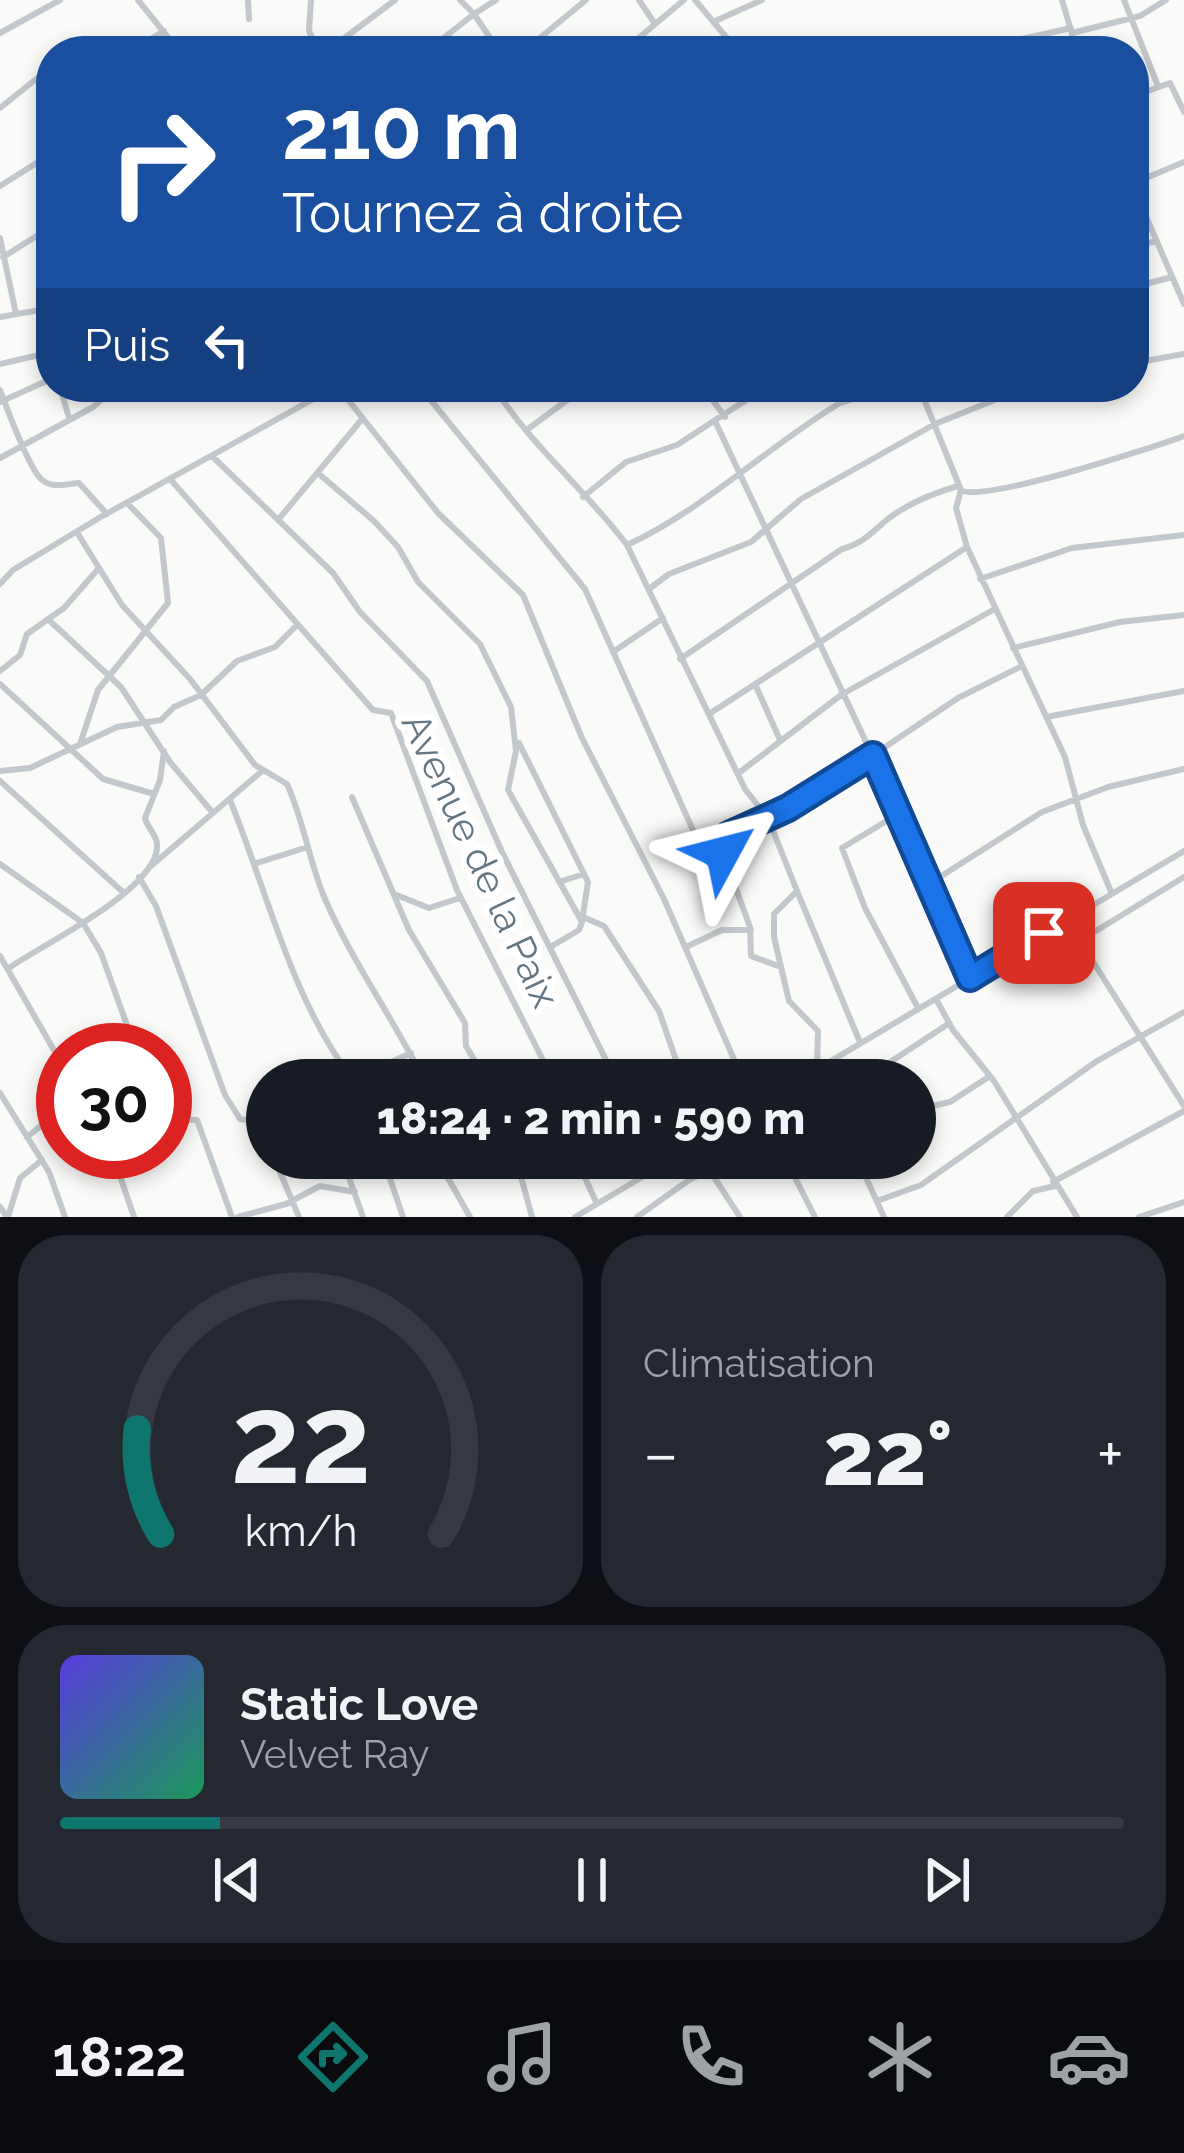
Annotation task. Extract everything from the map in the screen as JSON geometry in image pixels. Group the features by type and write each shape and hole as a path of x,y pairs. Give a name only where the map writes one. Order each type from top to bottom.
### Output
{"street":[{"path":"0,33 60,0"},
{"path":"138,0 168,36"},
{"path":"248,0 248,19"},
{"path":"310,0 311,36"},
{"path":"347,36 395,0"},
{"path":"460,0 489,36"},
{"path":"446,36 496,0"},
{"path":"542,36 586,0"},
{"path":"639,0 653,21"},
{"path":"638,36 684,0"},
{"path":"695,0 725,36"},
{"path":"713,22 762,0"},
{"path":"1061,0 1073,36"},
{"path":"1124,0 1136,36"},
{"path":"1046,36 1129,20 1166,0"},
{"path":"156,36 164,31"},
{"path":"1149,66 1158,86"},
{"path":"0,108 36,79"},
{"path":"1149,90 1173,86 1184,112"},
{"path":"1149,179 1184,162"},
{"path":"0,186 36,163"},
{"path":"1149,222 1184,304"},
{"path":"2,261 36,237"},
{"path":"0,238 16,314"},
{"path":"1149,243 1157,241"},
{"path":"1149,283 1172,277"},
{"path":"0,317 36,311"},
{"path":"1149,360 1184,354"},
{"path":"0,364 36,356"},
{"path":"2,401 36,386"},
{"path":"0,389 41,479 56,485 79,483 107,514"},
{"path":"65,402 70,418"},
{"path":"0,458 94,402"},
{"path":"0,584 13,570 107,514 310,402"},
{"path":"350,402 447,523 523,595 581,738 685,947 734,1059"},
{"path":"433,402 573,570 693,832 704,841 768,818 958,698 1022,665"},
{"path":"506,402 548,460 627,545 752,800 768,818 859,1040"},
{"path":"528,429 565,402"},
{"path":"714,402 725,417"},
{"path":"584,497 626,462 677,445 746,402"},
{"path":"627,545 740,476 804,423 843,402"},
{"path":"925,402 960,488 956,508 967,548 1046,717 1112,894"},
{"path":"649,589 765,532 801,499 935,424 990,402"},
{"path":"278,520 363,418"},
{"path":"715,421 815,642 932,882 970,978"},
{"path":"680,659 842,548 869,539 894,515 932,492 960,488 979,495 1004,484 1096,466 1184,436"},
{"path":"212,456 333,572 361,612 427,680 502,851 606,1059"},
{"path":"319,474 378,526 418,582 480,644 510,701 516,741 508,790 583,920 604,926 659,1010 676,1059"},
{"name":"Avenue de la Paix","path":"170,480 373,710 389,712 394,718 462,898 542,1059"},
{"path":"80,744 90,706 109,675 168,603 161,538 128,503"},
{"path":"78,534 145,632 262,771 287,784 340,931 414,1059"},
{"path":"980,578 1072,548 1184,535"},
{"path":"708,714 967,548"},
{"path":"0,671 16,661 27,634 50,621 99,568"},
{"path":"740,772 842,695 993,610"},
{"path":"1013,648 1120,622 1184,615"},
{"path":"613,652 662,618"},
{"path":"50,621 109,675 213,813"},
{"path":"0,771 29,768 117,727 146,723 201,695 237,661 275,647 296,626"},
{"path":"754,683 780,740"},
{"path":"0,684 103,778 154,794"},
{"path":"1046,717 1184,691"},
{"path":"516,741 528,755 590,895 579,930 552,946"},
{"path":"151,866 156,841 146,818 164,751"},
{"path":"514,762 528,755"},
{"path":"932,882 1042,812 1184,769"},
{"path":"8,968 124,893 262,771"},
{"path":"0,781 124,893"},
{"path":"352,797 391,892 462,1017 466,1046 474,1059"},
{"path":"230,800 253,865 338,1059"},
{"path":"898,814 842,848 865,908 918,1008"},
{"path":"729,835 723,853 751,930 751,956 781,967"},
{"path":"253,865 308,847"},
{"path":"834,1059 1184,851"},
{"path":"0,864 83,922 101,952 123,1023"},
{"path":"558,882 584,874"},
{"path":"139,877 156,905 224,1095 240,1119 246,1120"},
{"path":"1015,952 1036,965 1184,877"},
{"path":"797,891 774,914 789,1001 818,1031 815,1059"},
{"path":"391,892 429,908 462,898"},
{"path":"685,947 722,930 751,930"},
{"path":"1007,1217 1034,1191 1184,1108 1080,941"},
{"path":"0,956 39,1023"},
{"path":"935,998 948,1024 990,1076 1077,1217"},
{"path":"877,1202 912,1191 986,1143 1013,1117 1138,1035 1184,1012"},
{"path":"895,1059 948,1024"},
{"path":"398,1059 411,1053"},
{"path":"936,1105 950,1102 990,1076"},
{"path":"0,1093 36,1151"},
{"path":"192,1120 196,1120 235,1217 293,1201 320,1186 355,1192"},
{"path":"27,1137 36,1130"},
{"path":"8,1217 20,1178 36,1165"},
{"path":"50,1179 65,1217"},
{"path":"121,1179 134,1217"},
{"path":"283,1179 299,1217"},
{"path":"350,1179 363,1217"},
{"path":"390,1179 403,1217"},
{"path":"449,1179 470,1217"},
{"path":"522,1179 532,1217"},
{"path":"586,1179 596,1202"},
{"path":"575,1217 632,1179"},
{"path":"637,1217 650,1213 695,1179"},
{"path":"716,1179 740,1217"},
{"path":"796,1179 815,1217"},
{"path":"867,1179 884,1217"},
{"path":"1139,1217 1184,1202"},
{"path":"0,1207 8,1217"}],"route":[{"path":"723,853 729,835 788,808 873,755 970,978 1044,933"}]}
